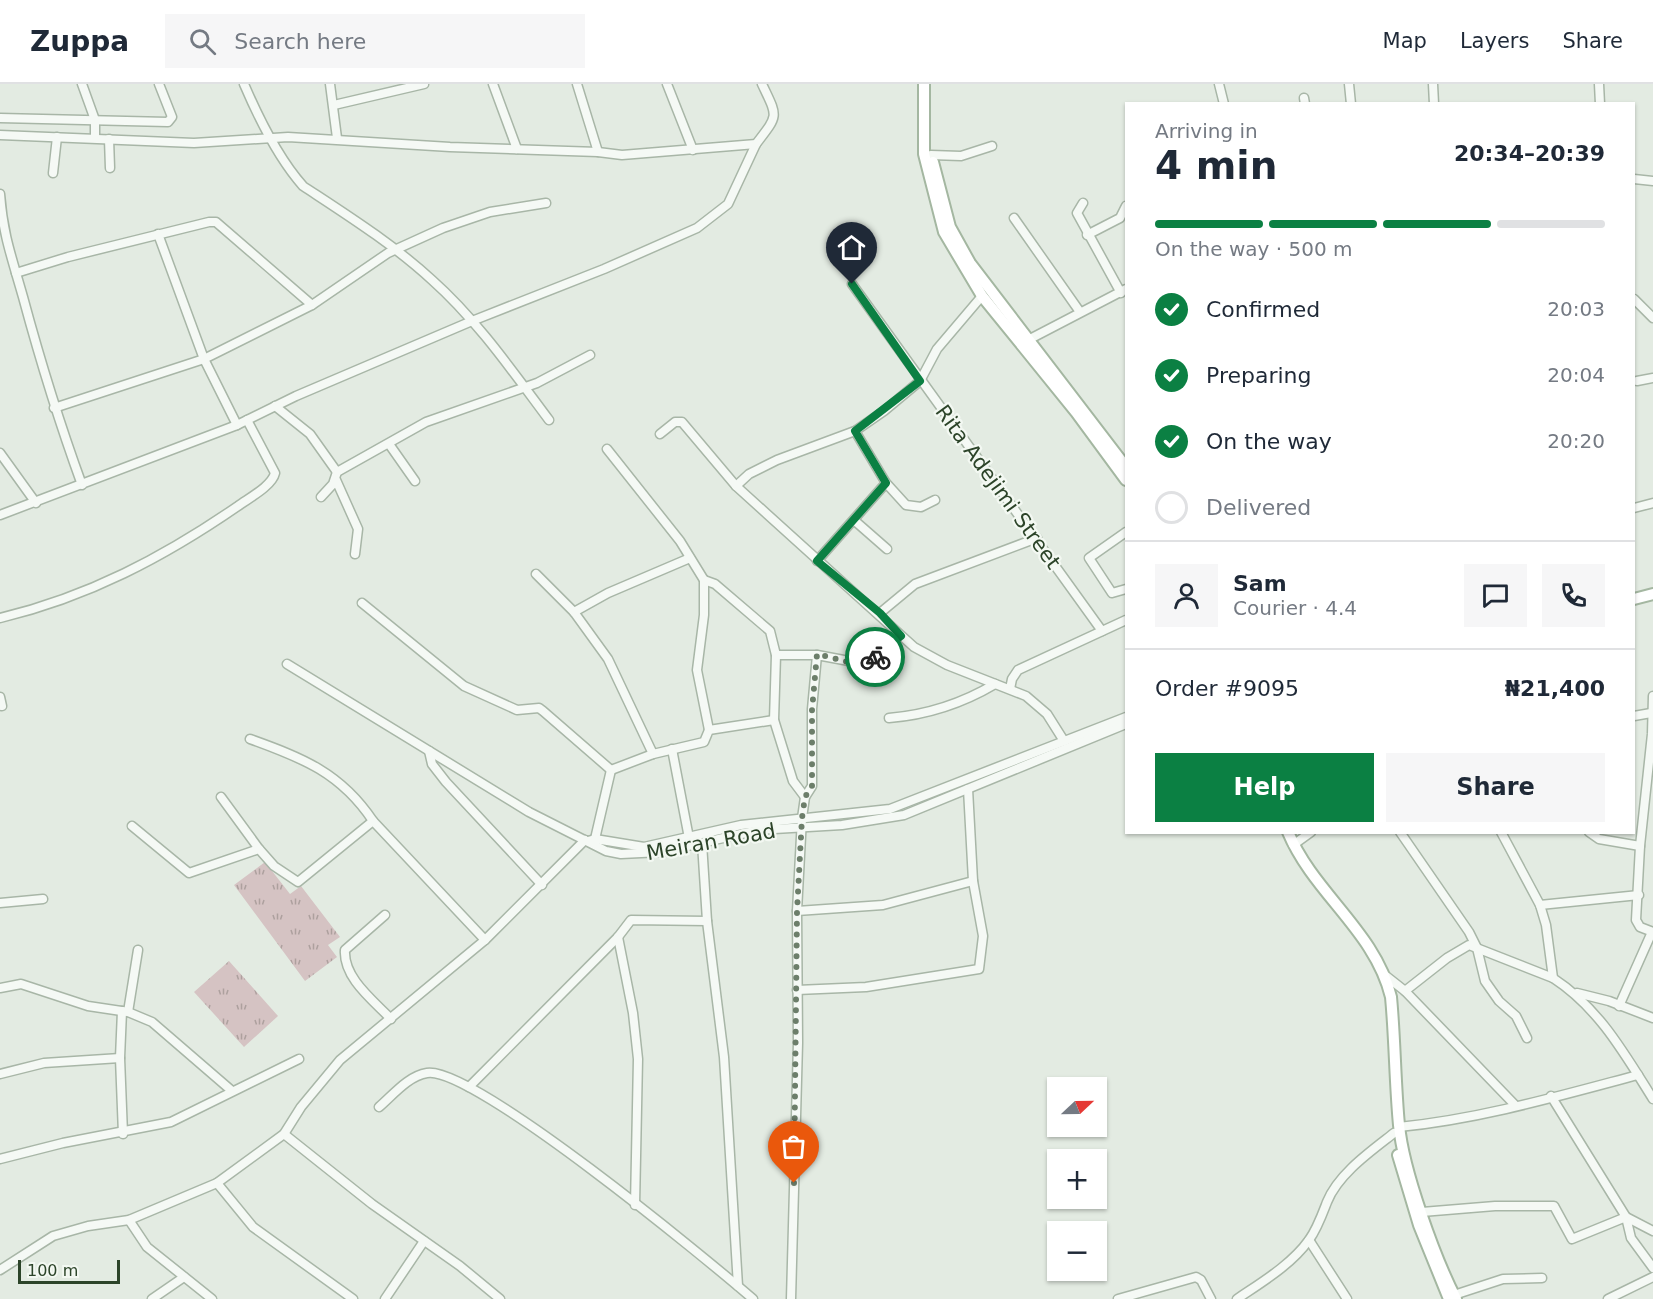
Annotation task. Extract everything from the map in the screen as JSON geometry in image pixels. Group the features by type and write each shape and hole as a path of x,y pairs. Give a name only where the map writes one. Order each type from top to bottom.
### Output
{"main road":[{"path":"924,84 928,151 944,232 982,296 1016,332 1028,340 1125,466"},
{"path":"926,131 930,84"},
{"path":"928,151 950,227 970,263 1016,332 1125,479"},
{"path":"1635,599 1653,594"},
{"path":"1635,606 1653,602"},
{"path":"1283,834 1295,861 1365,950 1382,983 1397,1130 1422,1212 1453,1298"},
{"path":"1289,834 1309,871 1366,941 1386,976 1393,1018 1398,1157 1413,1207 1453,1298"}],"street":[{"path":"82,84 95,120 95,138"},
{"path":"0,118 168,122 172,117 159,84"},
{"path":"244,84 292,174 303,186 396,250 433,281 472,321 549,420"},
{"path":"330,84 337,138"},
{"path":"334,105 424,84"},
{"path":"493,84 516,149"},
{"path":"578,84 598,152"},
{"path":"667,84 693,150"},
{"path":"0,515 237,425 275,406 472,321 604,269 702,224 728,204 756,144 774,120 775,115 762,84"},
{"path":"1219,84 1224,102"},
{"path":"1349,84 1351,102"},
{"path":"1433,84 1434,102"},
{"path":"1599,84 1600,102"},
{"path":"0,135 194,143 271,137 337,138 450,147 598,152 622,155 756,144"},
{"path":"53,173 57,137"},
{"path":"109,139 110,168"},
{"path":"928,151 961,156 992,146"},
{"path":"1635,179 1653,181"},
{"path":"0,194 5,242 54,408 82,484"},
{"path":"54,408 204,359 312,305 396,250 470,218 546,202"},
{"path":"1028,340 1124,291 1087,235 1077,213 1083,203"},
{"path":"1087,235 1120,218 1125,208"},
{"path":"1014,218 1080,312"},
{"path":"16,273 158,234 216,222 312,305"},
{"path":"158,234 204,359 237,425"},
{"name":"Rita Adejimi Street","path":"852,284 1102,631"},
{"path":"736,486 749,474 777,460 855,431 920,381 937,349 982,296"},
{"path":"1635,299 1653,318"},
{"path":"321,497 336,476 426,422 524,387 590,355"},
{"path":"1637,381 1653,378"},
{"path":"275,406 310,434 336,476 358,529 355,554"},
{"path":"0,618 50,605 138,569 205,529 256,494 274,478 275,473 247,420"},
{"path":"660,434 675,422 681,422 736,486 817,561 880,613 901,636 929,656 1010,689 1039,706 1065,741"},
{"path":"855,431 886,483 906,505 914,508 935,500"},
{"path":"389,444 415,481"},
{"path":"607,448 680,541 704,580 704,615 697,670 709,730 704,742 653,754 611,770"},
{"path":"0,453 36,503"},
{"path":"817,561 855,521 886,483"},
{"path":"1635,508 1653,503"},
{"path":"855,521 887,549"},
{"path":"1125,533 1089,558 1112,593 1125,589"},
{"path":"880,613 915,584 1037,538"},
{"path":"574,612 608,592 690,558"},
{"path":"536,574 574,612 608,659 653,754"},
{"path":"704,580 716,584 768,626 776,655 774,720 793,781 805,797"},
{"path":"362,603 464,686 517,710 543,711 611,770"},
{"path":"1010,689 1018,670 1125,620"},
{"path":"776,655 817,654 865,664 901,636"},
{"path":"791,1299 797,911 805,797 812,786 812,710 817,654"},
{"path":"287,664 529,812 589,840"},
{"path":"889,718 913,716 932,711 979,693 994,684"},
{"path":"1619,1006 1652,932 1640,927 1636,920 1640,846 1652,734 1653,696"},
{"path":"1635,716 1651,713"},
{"name":"Meiran Road","path":"589,840 606,851 642,855 759,830 890,809 1125,717"},
{"path":"709,730 774,720"},
{"name":"Meiran Road","path":"589,840 644,847 741,825 802,823 842,825 904,815 1125,724"},
{"path":"250,739 337,778 355,795 373,821 485,940"},
{"path":"672,749 689,838"},
{"path":"429,751 432,764 446,782 542,885"},
{"path":"0,1270 53,1236 88,1226 129,1220 217,1183 284,1134 301,1107 340,1060 485,940 589,840 611,770"},
{"path":"797,990 866,987 979,969 984,948 983,926 973,881 968,789"},
{"path":"221,797 274,866 298,882 373,821"},
{"path":"132,826 189,873 259,849"},
{"path":"1293,845 1308,834"},
{"path":"1401,834 1477,948 1485,981 1499,1001 1516,1016 1527,1038"},
{"path":"1502,834 1540,905 1546,925 1553,978"},
{"path":"1592,834 1599,839 1640,846"},
{"path":"702,843 707,921 724,1057 738,1286"},
{"path":"797,911 883,905 973,881"},
{"path":"1540,905 1639,895"},
{"path":"0,903 43,899"},
{"path":"385,915 345,950 345,957 357,983 391,1019"},
{"path":"470,1087 618,938 631,920 638,918 707,921"},
{"path":"618,938 633,1012 638,1059 635,1205"},
{"path":"1405,991 1456,951 1469,945 1492,956 1553,978 1577,993 1653,1018"},
{"path":"123,1134 120,1058 125,1012 138,950"},
{"path":"1386,976 1405,991 1515,1105"},
{"path":"0,988 21,984 88,1006 125,1012 161,1028 232,1091"},
{"path":"1577,993 1606,1027 1653,1099"},
{"path":"0,1074 44,1063 120,1058"},
{"path":"0,1159 63,1143 123,1134 171,1122 299,1059"},
{"path":"379,1107 411,1079 426,1073 440,1074 470,1087 507,1109 702,1254 753,1299"},
{"path":"1238,1299 1275,1273 1309,1240 1327,1202 1342,1180 1397,1130 1439,1123 1638,1075"},
{"path":"1551,1096 1626,1217 1631,1238 1653,1268"},
{"path":"284,1134 460,1266 500,1299"},
{"path":"217,1183 253,1227 354,1299"},
{"path":"1422,1212 1495,1206 1554,1206 1574,1239 1626,1217"},
{"path":"1626,1217 1653,1231"},
{"path":"129,1220 147,1247 212,1299"},
{"path":"1309,1240 1347,1299"},
{"path":"385,1299 424,1241"},
{"path":"157,1298 184,1277"},
{"path":"1118,1299 1196,1277 1211,1299"},
{"path":"1608,1299 1653,1277"},
{"path":"1453,1298 1503,1279 1542,1278"}],"green space":[{"path":"265,862 290,894 301,886 340,937 328,945 337,957 305,981 234,885"},
{"path":"229,961 278,1016 244,1047 194,992"}],"way so far":[{"path":"794,1183 798,1043 797,911 802,818 805,797 812,786 812,710 817,654 860,665 875,657"}],"route":[{"path":"852,284 920,381 884,411 855,431 886,483 855,521 817,561 880,613 901,636 875,657"}]}
